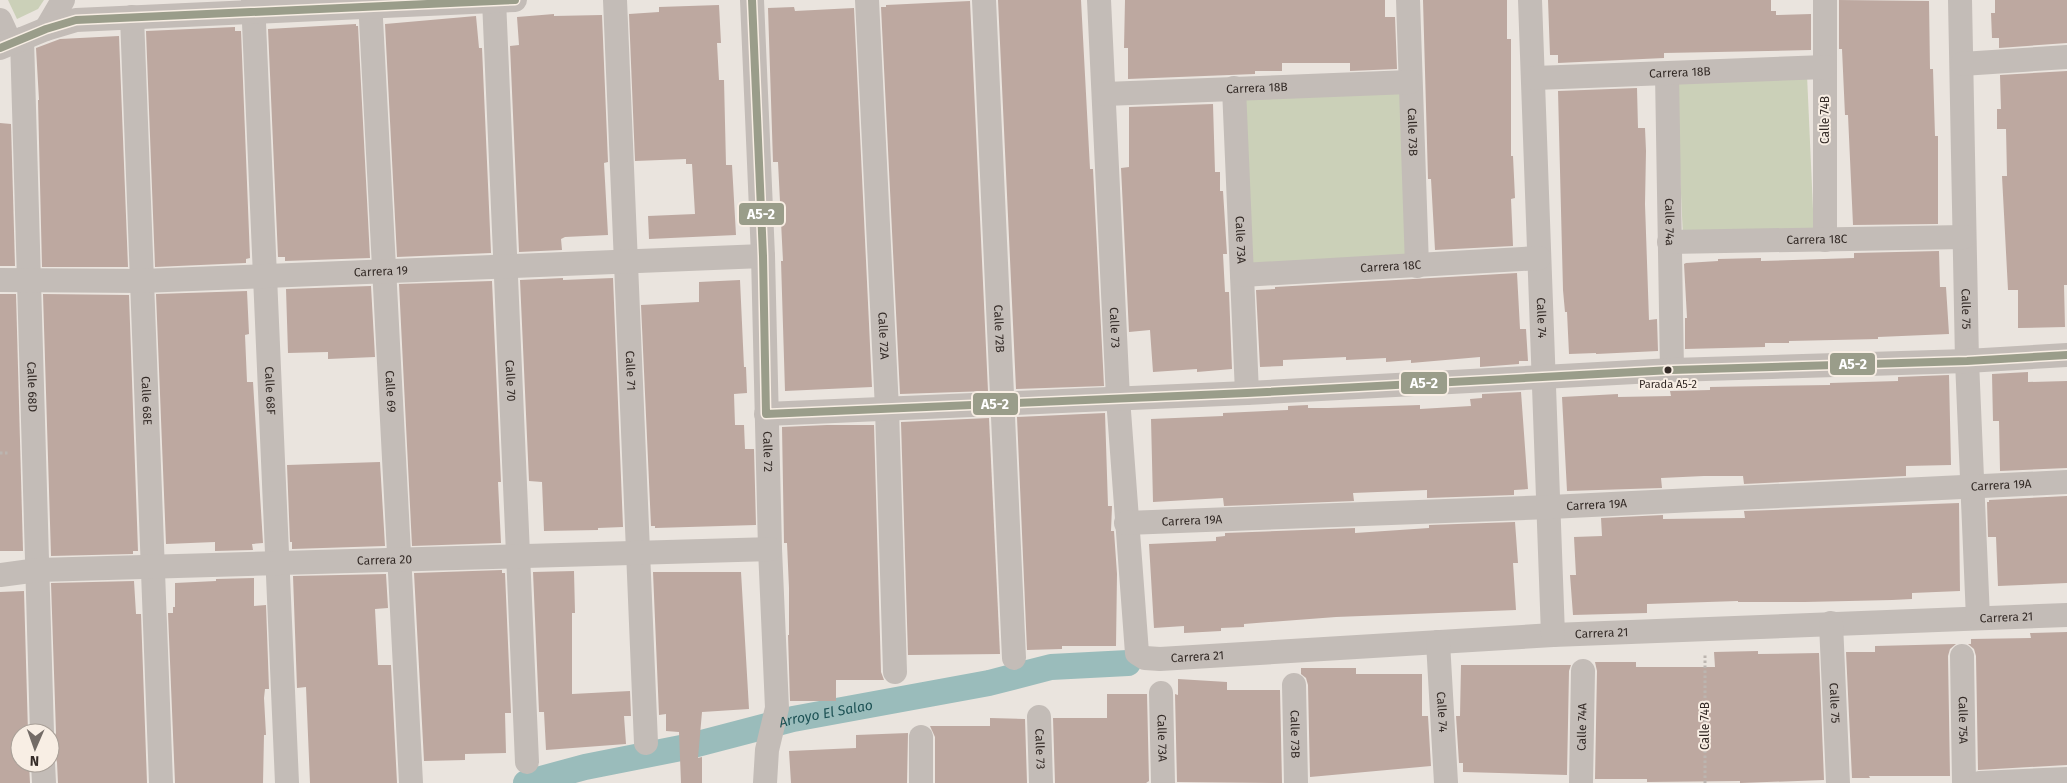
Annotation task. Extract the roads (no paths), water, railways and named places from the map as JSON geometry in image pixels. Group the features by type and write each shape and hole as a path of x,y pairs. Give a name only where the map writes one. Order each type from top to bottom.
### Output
{"street":[{"path":"46,28 63,0"},
{"path":"11,44 46,28 76,20 253,6 501,0"},
{"name":"Calle 70","path":"501,0 506,267 527,762"},
{"name":"Calle 71","path":"615,0 646,743"},
{"name":"Calle 72","path":"752,0 763,256 770,548 777,708 767,750 765,783"},
{"name":"Calle 72A","path":"868,0 886,409 895,672"},
{"name":"Calle 72B","path":"984,0 1014,658"},
{"name":"Calle 73","path":"1099,0 1105,94 1118,398 1137,653"},
{"name":"Calle 73B","path":"1408,0 1417,266"},
{"name":"Calle 74","path":"1530,0 1535,78 1539,258 1550,508 1553,635"},
{"name":"Calle 74B","path":"1825,0 1825,240"},
{"name":"Calle 75","path":"1960,0 1967,361 1978,618"},
{"name":"Calle 69","path":"370,3 411,783"},
{"name":"Calle 68F","path":"253,6 287,783"},
{"name":"Calle 68E","path":"132,17 161,783"},
{"name":"Calle 68D","path":"0,20 11,44 29,280 42,723"},
{"path":"1962,64 2067,57"},
{"name":"Carrera 18B","path":"1535,78 1825,67"},
{"name":"Calle 74a","path":"1667,74 1672,370"},
{"name":"Carrera 18B","path":"1105,94 1410,82"},
{"name":"Calle 73A","path":"1234,88 1247,392"},
{"name":"Carrera 18C","path":"1670,242 1964,237"},
{"name":"Carrera 19","path":"0,280 142,281 763,256"},
{"name":"Carrera 18C","path":"1242,275 1539,258"},
{"path":"766,414 1672,370 1967,361 2067,355"},
{"name":"Carrera 19A","path":"1126,523 1550,508 2067,482"},
{"name":"Carrera 20","path":"0,575 38,570 770,548"},
{"name":"Carrera 21","path":"1137,653 1145,658 1160,660 1553,635 2067,615"},
{"name":"Calle 75","path":"1831,623 1838,783"},
{"name":"Calle 74","path":"1438,642 1446,783"},
{"name":"Calle 75A","path":"1962,656 1964,783"},
{"name":"Calle 74A","path":"1580,783 1583,671"},
{"name":"Calle 73B","path":"1294,685 1296,783"},
{"name":"Calle 73A","path":"1161,693 1163,783"},
{"name":"Calle 73","path":"1039,717 1041,783"},
{"path":"921,737 921,783"},
{"path":"1980,783 2067,779"}],"waterway":[{"name":"Arroyo El Salao","path":"526,783 585,767 686,747 793,719 989,683 1051,667 1128,663"}],"place":[{"name":"Parada A5-2","path":"1668,370"}]}
